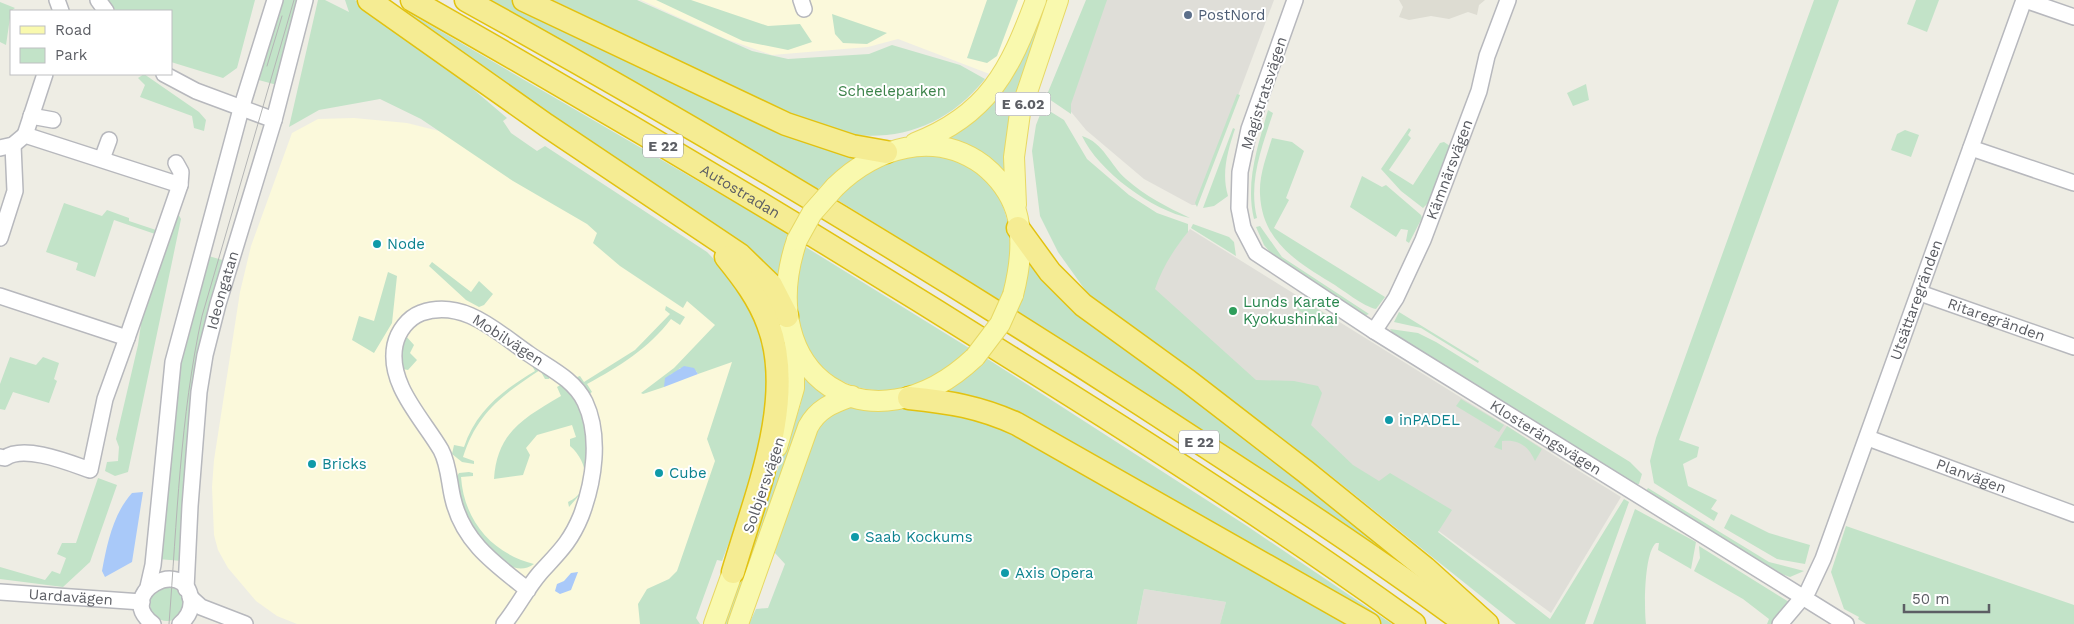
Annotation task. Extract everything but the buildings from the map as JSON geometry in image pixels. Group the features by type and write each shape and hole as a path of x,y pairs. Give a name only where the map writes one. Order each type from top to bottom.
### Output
{"highway":[{"path":"369,0 546,125 740,254 767,281 778,296 787,316"},
{"name":"Autostradan","path":"412,0 653,140 912,296 1221,492 1414,624"},
{"name":"Autostradan","path":"466,0 751,162 926,270 1237,467 1379,562 1466,624"},
{"path":"524,0 786,124 852,146 895,150"},
{"path":"1017,220 1050,272 1083,305 1188,381 1298,466 1424,568 1487,624"},
{"path":"700,226 756,297 769,326 777,364 778,384 774,432 733,572"},
{"path":"909,398 960,404 989,411 1017,424 1369,624"}],"main road":[{"name":"E 6.02","path":"895,150 948,129 971,113 988,94 1012,56 1036,0"},
{"name":"E 6.02","path":"1017,220 1014,157 1018,127 1030,83 1058,0"},
{"path":"922,145 941,146 957,151 975,160 1002,184 1017,220 1019,265 1013,294 1000,324 975,357 938,385 909,398 876,401 852,396 834,389 820,379 805,362 793,342 787,316 786,290 797,240 812,213 835,186 854,169 895,150 922,145"},
{"name":"Solbjersvägen","path":"714,624 790,408 796,377 793,342"},
{"name":"Solbjersvägen","path":"738,624 808,427 814,416 821,409 852,396"}],"street":[{"name":"Ideongatan","path":"142,602 153,565 173,362 241,109 275,0"},
{"name":"Ideongatan","path":"183,623 190,609 188,593 192,487 199,392 206,355 218,304 274,120 305,0"},
{"name":"Magistratsvägen","path":"1250,245 1243,228 1239,208 1240,172 1249,129 1295,0"},
{"name":"Kämnärsvägen","path":"1374,331 1396,298 1422,240 1476,99 1487,56 1508,0"},
{"path":"2025,0 2074,17"},
{"name":"Utsättaregränden","path":"1780,624 1808,591 1820,566 1868,438 2025,0"},
{"path":"0,238 15,191 6,146 25,135 45,75"},
{"path":"166,75 196,91 274,120"},
{"path":"31,116 53,120"},
{"path":"25,135 180,185"},
{"path":"102,159 109,140"},
{"path":"1971,148 2074,183"},
{"path":"0,457 4,458 10,454 42,455 64,460 90,470 105,399 180,185 181,172 176,162"},
{"name":"Klosterängsvägen","path":"1250,245 1272,265 1374,331 1846,624"},
{"name":"Ritaregränden","path":"1920,292 2074,347"},
{"path":"0,296 127,338"},
{"name":"Mobilvägen","path":"504,624 541,572 564,547 580,517 587,498 592,475 594,453 590,416 585,402 569,381 477,318 447,308 422,313 408,322 397,338 394,358 398,378 410,402 442,452 454,504 465,530 489,559 528,590"},
{"name":"Planvägen","path":"1868,438 2074,514"},
{"path":"148,587 154,582 165,579 179,582 201,607 245,624"},
{"name":"Uardavägen","path":"0,592 142,602"},
{"path":"142,602 149,622"}],"shaded area":[{"path":"641,0 1036,0 1000,78 898,39 868,47 772,55 726,39"},
{"path":"1097,0 1274,0 1197,205 1192,205 1144,179 1086,130 1063,102"},
{"path":"1399,0 1485,0 1479,5 1477,15 1468,12 1449,19 1431,16 1409,20 1399,17 1403,7"},
{"path":"354,118 407,123 439,131 461,141 604,228 735,327 738,414 660,624 297,624 277,616 256,601 228,568 218,550 214,535 212,487 214,460 240,292 251,246 292,133 318,119"},
{"path":"1190,229 1621,497 1551,613 1314,440 1146,285"},
{"path":"1144,589 1226,602 1220,624 1137,624"}],"green space":[{"path":"108,0 255,0 237,68 223,78 172,62 172,10 115,10"},
{"path":"279,0 302,0 277,85 255,79"},
{"path":"318,0 325,0 349,12 345,0 355,0 389,22 453,72 507,118 503,121 511,133 537,151 545,146 707,252 738,284 753,308 771,363 761,457 722,561 717,560 696,618 700,624 640,624 638,604 647,589 669,579 677,571 715,461 707,439 732,362 698,374 696,371 680,368 676,373 671,374 664,387 641,393 674,368 715,325 687,301 683,308 620,266 593,243 597,233 587,224 513,181 421,119 380,99 319,110 289,127"},
{"path":"387,0 789,234 784,248 778,279 640,178"},
{"path":"491,0 512,0 782,132 823,148 864,154 847,164 818,189"},
{"name":"Scheeleparken","path":"553,0 637,0 752,51 788,59 869,54 892,45 960,65 985,79 950,112 931,123 890,135 844,134 820,129"},
{"path":"656,0 691,0 768,26 800,24 812,42 788,50 743,41"},
{"path":"987,0 1018,0 997,56 987,63 967,58"},
{"path":"1043,0 1050,0 1008,181 982,154 958,142 947,139 967,127 997,97 1008,80"},
{"path":"1086,0 1107,0 1071,104 1071,114 1046,97"},
{"path":"1814,0 1839,0 1679,440 1699,447 1697,457 1683,464 1688,486 1717,500 1711,509 1718,513 1714,521 1654,483 1650,461 1656,438"},
{"path":"1916,0 1939,0 1927,32 1907,24"},
{"path":"0,2 15,8 10,10 6,45 0,42"},
{"path":"832,14 887,33 867,44 843,43 835,34"},
{"path":"145,75 199,112 206,120 204,131 194,128 192,116 140,97 145,85 138,78"},
{"path":"1586,84 1589,100 1573,106 1567,93"},
{"path":"1237,94 1240,95 1197,207 1195,203"},
{"path":"1043,107 1064,120 1087,159 1129,195 1157,213 1188,224 1188,232 1169,259 1155,289 1256,380 1294,381 1318,386 1322,393 1311,425 1353,465 1379,481 1390,473 1452,510 1438,532 1550,619 1624,499 1629,502 1585,624 1516,624 1321,468 1173,360 1168,351 1150,343 1088,294 1058,252 1040,216 1032,151 1036,125"},
{"path":"1268,110 1273,113 1255,178 1254,191 1257,218 1254,219 1251,191 1252,178"},
{"path":"1233,128 1235,129 1225,170 1228,196 1214,206 1203,208"},
{"path":"1409,128 1411,130 1408,135 1411,138 1389,170 1413,185 1440,143 1444,142 1450,146 1434,197 1423,208 1401,191 1381,169"},
{"path":"1905,130 1919,135 1911,157 1891,150 1897,134"},
{"path":"1082,136 1096,144 1120,173 1133,185 1156,201 1190,218 1160,207 1128,188 1100,163"},
{"path":"1272,138 1292,142 1304,151 1286,198 1289,200 1274,228 1385,297 1376,309 1359,301 1304,265 1282,247 1274,236 1262,210 1260,194 1262,172"},
{"path":"911,154 941,155 952,158 981,175 994,189 1003,205 1010,243 1009,263 1001,301 836,199 868,172"},
{"path":"1362,176 1382,187 1386,185 1421,215 1422,218 1409,243 1406,241 1408,230 1401,229 1396,237 1350,207"},
{"path":"64,203 102,216 107,210 129,218 129,221 159,231 158,235 114,220 95,277 76,270 78,263 46,252"},
{"path":"177,212 181,219 128,472 115,476 105,471 107,462 118,461 119,447 116,439 138,345 145,296"},
{"path":"1193,224 1229,237 1234,242 1236,256 1191,228"},
{"path":"1260,226 1282,257 1369,314 1364,316 1274,257 1264,245 1256,227"},
{"path":"804,246 969,348 935,375 905,389 892,392 861,388 837,378 817,362 799,326 796,296"},
{"path":"205,255 226,261 208,326 182,561 158,559 174,381"},
{"path":"1028,256 1210,408 1448,596 1297,493 1016,311"},
{"path":"432,262 471,292 479,281 493,294 484,305 479,307 466,300 429,266"},
{"path":"388,272 397,276 392,323 374,353 352,340 359,316 374,321"},
{"path":"1298,297 1336,321 1332,328 1313,316 1312,319 1292,306"},
{"path":"666,306 685,317 680,325 671,319 653,339 633,356 587,384 592,392 589,394 577,377 580,376 584,382 635,350 670,314 665,310"},
{"path":"1399,312 1479,361 1478,363 1421,328 1394,322"},
{"path":"1390,329 1418,333 1436,342 1630,462 1642,474 1639,484 1636,485 1395,336"},
{"path":"405,335 414,345 410,353 417,360 408,370 403,369 400,350"},
{"path":"10,357 36,365 43,357 59,363 54,379 57,381 49,403 13,392 5,410 0,409 0,384"},
{"path":"986,358 1247,526 1392,624 1381,624 1300,576 941,392 969,374"},
{"path":"531,364 550,374 549,379 545,379 540,370 514,388 493,406 476,428 463,457 474,461 474,464 462,462 452,454 454,445 464,447 469,434 483,412 512,386 535,371"},
{"path":"804,375 816,388 829,396 730,624 721,624 794,425 801,403"},
{"path":"562,384 575,397 587,432 587,475 582,492 569,507 568,502 581,491 585,476 581,460 570,446 570,439 576,437 572,425 537,435 526,448 530,455 523,475 494,479 496,463 507,438 524,420 561,396 557,387"},
{"path":"1461,399 1504,425 1499,432 1456,406"},
{"path":"843,406 944,409 991,420 1355,624 1220,624 1226,602 1144,589 1137,624 749,624 756,609 768,608 785,564 775,553 782,522 812,429"},
{"path":"1507,426 1542,449 1535,461 1529,451 1518,442 1502,441 1502,450 1494,447"},
{"path":"459,473 473,473 473,476 461,477 463,493 474,521 493,543 505,552 534,564 523,568 512,567 490,551 480,539 466,515 458,495 456,478"},
{"path":"98,478 117,485 90,562 63,587 0,579 0,567 45,580 52,571 60,574 66,558 57,554 62,543 76,543"},
{"path":"1648,488 1769,562 1804,571 1790,577 1773,571 1646,491"},
{"path":"1635,509 1696,542 1691,569 1658,550 1659,543 1656,543 1652,549 1647,569 1645,594 1646,624 1593,624"},
{"path":"1731,514 1769,533 1810,545 1805,564 1777,559 1724,528"},
{"path":"1846,526 2074,605 2074,624 1866,624 1858,619 1859,617 1844,609 1831,572"},
{"path":"1699,546 1789,602 1772,624 1767,624 1769,619 1743,599 1694,571 1700,558"},
{"path":"167,587 179,592 184,604 179,616 167,621 155,616 150,604 155,592"}],"water":[{"path":"684,366 694,368 698,374 664,387 665,378"},
{"path":"143,492 132,562 105,577 102,571 115,520 125,501 132,493"},
{"path":"578,572 571,590 560,594 555,591 557,584 564,581 571,573"}],"tram line":[{"path":"169,624 184,431 202,316 294,0"},
{"path":"267,66 282,16"}],"place":[{"name":"PostNord","path":"1188,15"},
{"name":"Node","path":"377,244"},
{"name":"Lunds Karate Kyokushinkai","path":"1233,311"},
{"name":"inPADEL","path":"1389,420"},
{"name":"Bricks","path":"312,464"},
{"name":"Cube","path":"659,473"},
{"name":"Saab Kockums","path":"855,537"},
{"name":"Axis Opera","path":"1005,573"}]}
